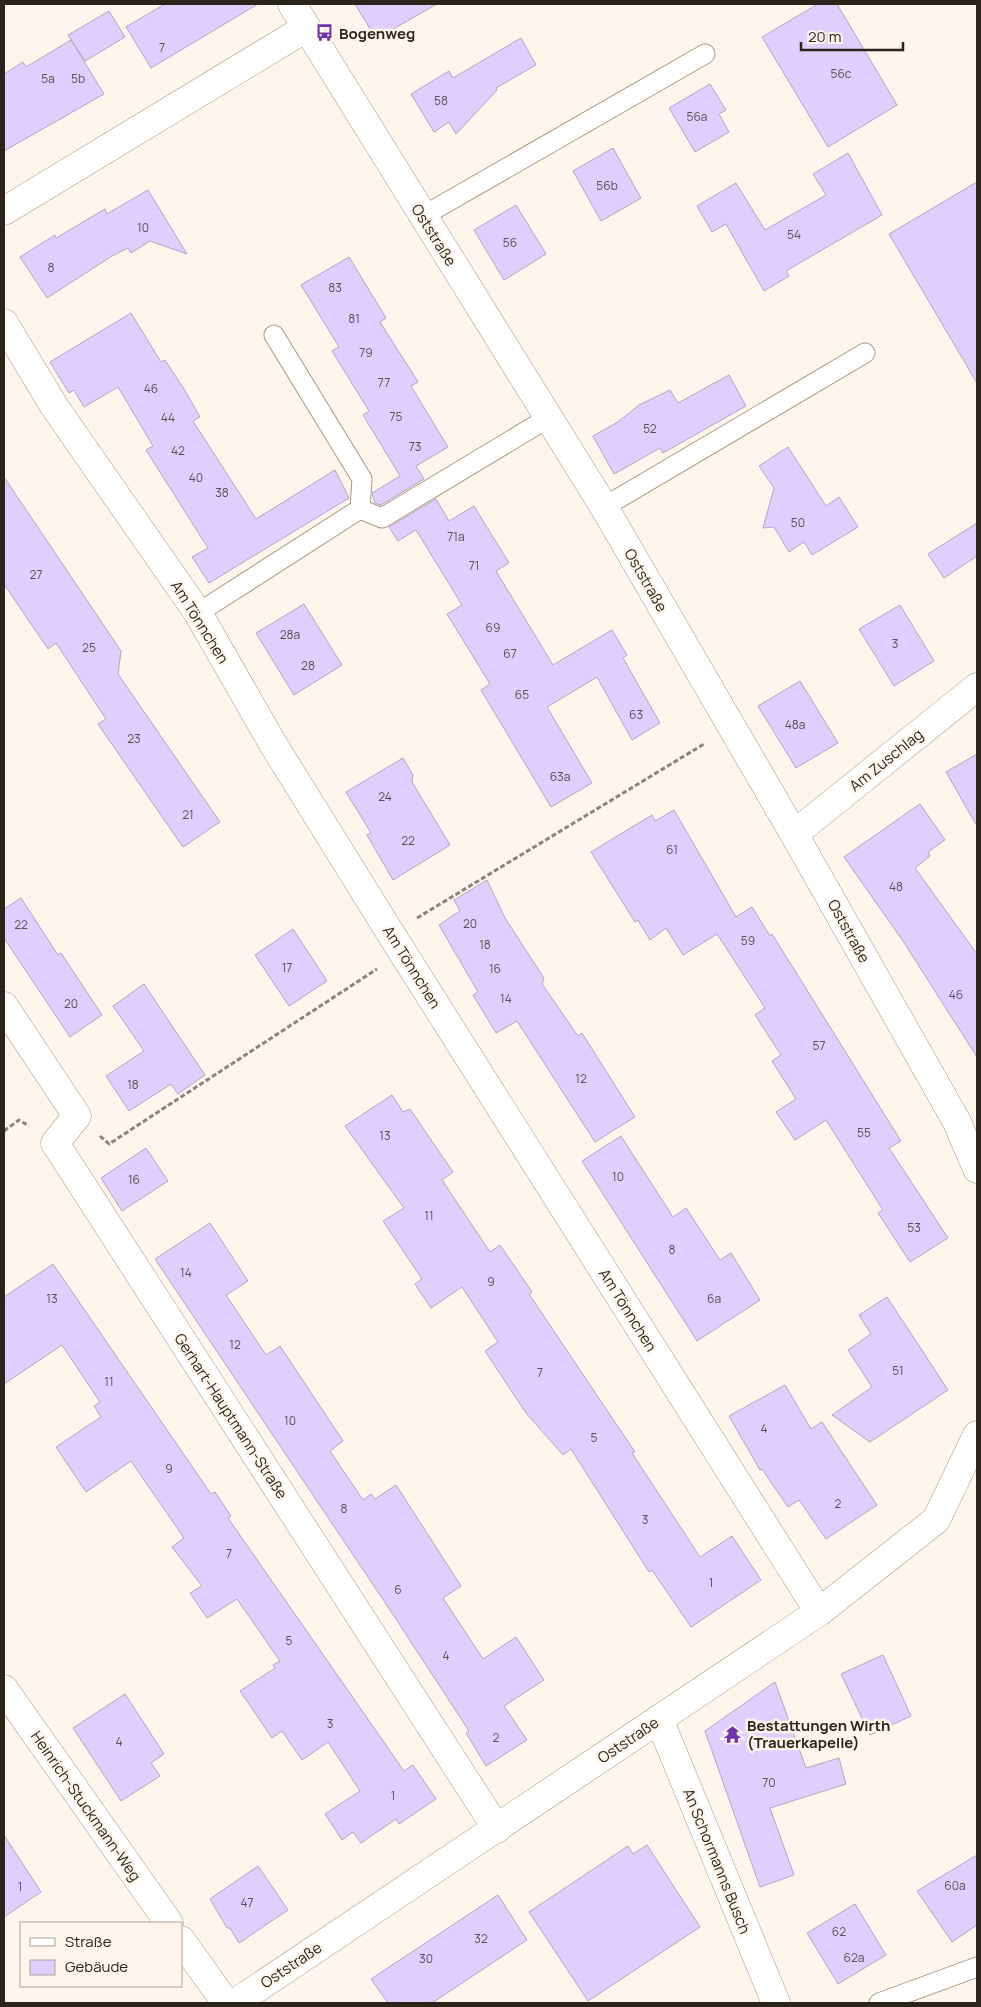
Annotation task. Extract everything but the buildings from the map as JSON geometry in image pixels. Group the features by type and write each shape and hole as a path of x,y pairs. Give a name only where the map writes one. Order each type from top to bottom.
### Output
{"street":[{"name":"Oststraße","path":"292,4 604,507 794,834 957,1122 977,1169"},
{"path":"4,211 306,28"},
{"name":"Am Tönnchen","path":"4,323 54,406 198,613 273,744 391,934 819,1612"},
{"name":"Am Zuschlag","path":"794,834 977,687"},
{"name":"Gerhart-Hauptmann-Straße","path":"4,1006 77,1116 55,1143 497,1829"},
{"name":"Oststraße","path":"235,2003 819,1612 936,1520 977,1435"},
{"name":"Heinrich-Stuckmann-Weg","path":"4,1689 168,1922"},
{"name":"An Schormanns Busch","path":"660,1719 776,2003"},
{"path":"182,1941 226,2003"}],"lane":[{"path":"423,216 705,54"},
{"path":"274,335 362,479 360,509"},
{"path":"604,507 865,353"},
{"path":"360,509 382,518 548,418"},
{"path":"198,613 360,509"},
{"path":"879,2003 977,1968"}],"place":[{"name":"Bogenweg","path":"325,33"},
{"name":"Bestattungen Wirth (Trauerkapelle)","path":"733,1734"}]}
